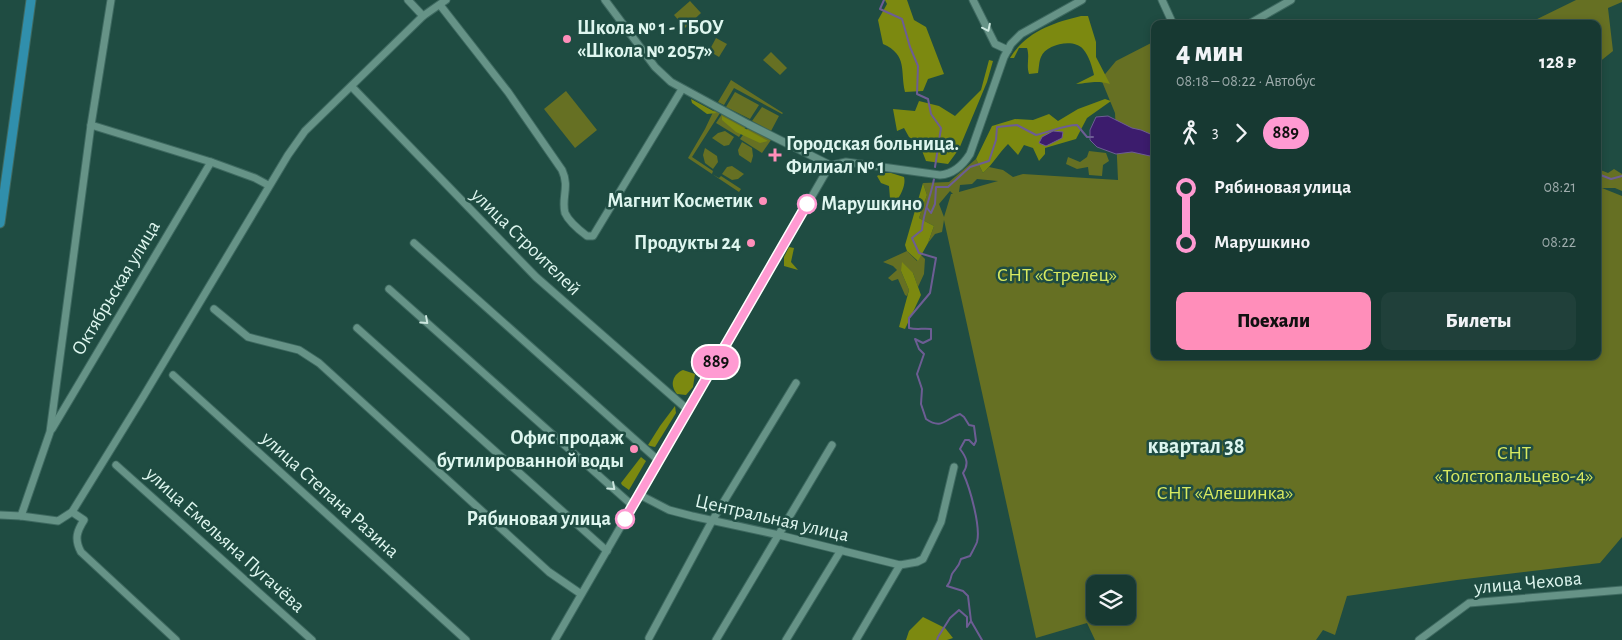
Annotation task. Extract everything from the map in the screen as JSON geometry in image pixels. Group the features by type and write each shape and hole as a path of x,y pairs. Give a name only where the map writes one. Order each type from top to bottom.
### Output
{"main road":[{"path":"0,223 31,0"}],"street":[{"name":"Октябрьская улица","path":"50,432 91,125 111,0"},
{"path":"408,0 423,16"},
{"path":"605,0 655,67 668,79 682,89 832,166"},
{"path":"973,0 995,44 1008,50"},
{"path":"555,640 826,172 832,166 843,162 940,174 950,173 959,167 970,154 1008,50 1014,40 1024,32 1082,0"},
{"path":"1162,0 1171,20"},
{"path":"1256,20 1292,0"},
{"path":"1,514 58,521 72,512 144,397 281,163 305,131 423,16 443,2 562,170 567,184 565,213 570,222 587,236 593,236 682,89"},
{"name":"улица Строителей","path":"352,87 536,277 688,410"},
{"path":"91,125 211,162 268,185"},
{"name":"Октябрьская улица","path":"20,516 50,432 211,162"},
{"path":"414,243 659,462"},
{"path":"389,289 634,506"},
{"path":"214,309 248,337 300,350 318,363 549,572 581,594"},
{"path":"357,328 607,551"},
{"name":"улица Степана Разина","path":"173,375 466,640"},
{"path":"649,638 712,521 796,383"},
{"path":"716,640 832,445"},
{"name":"улица Емельяна Пугачёва","path":"116,465 312,640"},
{"path":"856,640 900,565 923,559 941,522 954,467"},
{"name":"Центральная улица","path":"640,495 669,510 712,521 779,534 900,565"},
{"path":"72,512 84,520 77,532 76,541 81,552 176,640"},
{"path":"786,640 841,550"},
{"name":"улица Чехова","path":"1419,640 1469,603 1622,590"}],"green space":[{"path":"885,0 907,0 914,20 926,27 944,74 928,79 923,91 905,92 900,58 891,48 883,44 878,20 887,4"},
{"path":"1576,0 1622,0 1622,2 1608,8 1613,51 1601,61 1601,20 1535,20"},
{"path":"690,1 701,13 685,28 674,15"},
{"path":"1088,16 1096,42 1096,57 1110,84 1097,82 1076,84 1094,75 1090,61 1083,49 1073,44 1060,44 1044,52 1039,63 1038,73 1029,74 1027,48 1019,48 1014,58 1010,58 1016,49 1032,35 1060,22"},
{"path":"716,38 727,44 719,57 709,51"},
{"path":"1151,43 1151,360 1601,360 1601,170 1608,173 1614,169 1622,174 1622,191 1615,188 1602,188 1622,196 1622,537 1600,563 1457,580 1347,596 1335,635 1323,630 1316,640 1095,640 1088,625 1136,625 1136,575 1086,575 1086,623 1036,638 944,220 942,232 935,234 928,243 934,226 919,218 927,195 923,183 949,182 976,159 983,173 989,167 1003,170 1013,177 1023,174 1118,180 1115,113 1101,79 1116,61","holes":["977,179 998,181 959,192 960,185 972,184","950,191 953,194 951,194 944,217 939,204"]},
{"path":"771,52 787,68 780,75 763,60"},
{"path":"989,60 993,61 987,82 959,149 948,164 926,161 919,143 909,137 904,128 897,131 893,109 915,111 919,101 939,106 955,116 981,90"},
{"path":"731,80 783,113 734,88 724,105 718,102"},
{"path":"566,91 597,130 575,148 544,109"},
{"path":"735,92 759,105 750,119 726,107"},
{"path":"691,99 717,113 707,114 692,103"},
{"path":"1105,99 1111,101 1087,118 1076,139 1045,148 1045,154 1039,161 1033,148 1024,145 1018,155 1008,144 983,173 976,159 992,126 1015,119 1033,120 1049,114 1058,121 1078,109"},
{"path":"762,107 779,116 771,131 752,121"},
{"path":"714,110 720,113 692,157 713,171 712,174 688,158"},
{"path":"722,114 746,126 739,137 716,123"},
{"path":"722,116 768,141 760,143 736,132 722,120"},
{"path":"748,128 771,140 762,153 740,139"},
{"path":"725,131 734,137 729,145 724,146 712,138 718,133"},
{"path":"742,142 752,148 753,156 751,163 739,155 738,150"},
{"path":"705,148 717,156 718,162 713,169 705,163 703,155"},
{"path":"1089,151 1106,153 1109,161 1103,165 1102,176 1089,175 1088,167 1077,169 1066,164 1068,157 1080,162 1087,157"},
{"path":"732,166 744,174 738,179 732,180 722,174 727,167"},
{"path":"882,173 891,173 904,177 905,181 903,190 891,211 889,186 881,183 877,176"},
{"path":"712,174 719,178 721,176 741,189 739,192"},
{"path":"923,183 927,195 919,218 934,226 928,243 918,261 907,251 905,245"},
{"path":"789,247 794,248 791,262 798,270 784,266 784,257"},
{"path":"907,251 917,261 921,255 925,259 924,274 918,287 913,273 901,271 909,290 907,296 898,279 892,281 888,278 897,270 883,262"},
{"path":"902,262 913,273 921,295 905,329 899,327 909,290 901,271"},
{"path":"683,370 695,374 693,387 686,395 677,394 673,387 673,380"},
{"path":"675,406 676,413 655,447 648,445 660,426"},
{"path":"641,457 646,461 629,490 621,483"},
{"path":"923,617 945,628 953,638 947,640 906,640 909,631"}],"shaded area":[{"path":"1108,116 1132,128 1151,134 1151,155 1132,152 1116,154 1097,147 1090,140 1090,130 1096,117"},
{"path":"1053,131 1063,132 1062,138 1046,146 1039,143 1042,137"}],"waterway":[{"path":"884,0 880,9 902,19 918,66 917,94 928,99 931,114 941,128 935,167"},
{"path":"927,208 931,213 935,204 936,187 948,187 970,167 989,161 996,140 997,127 1017,125 1036,135 1062,127 1077,125 1087,137 1093,137"},
{"path":"1601,175 1611,179 1622,176"},
{"path":"934,179 922,230 912,238 919,253 936,258 930,293 909,318 909,328 931,329 931,339 923,343 915,339 919,349 924,354 917,374 922,389 921,404 926,419 940,424 960,414 969,425 974,426 976,441 974,445 969,440 965,440 960,449 966,461 963,473 972,497 978,535 977,542 970,556 961,559 947,586 963,591 968,596 971,621 982,640"},
{"path":"937,640 950,618 959,610 967,617 967,627 971,621"}],"bus line":[{"name":"889","path":"625,519 807,204"}],"place":[{"name":"Школа № 1 - ГБОУ «Школа № 2057»","path":"567,39"},
{"name":"Городская больница. Филиал № 1","path":"775,155"},
{"name":"Магнит Косметик","path":"763,201"},
{"name":"Марушкино","path":"807,204"},
{"name":"Продукты 24","path":"751,243"},
{"name":"Офис продаж бутилированной воды","path":"634,449"},
{"name":"Рябиновая улица","path":"625,519"}],"district":[{"name":"квартал 38","path":"1196,446"}],"park label":[{"name":"СНТ «Стрелец»","path":"1057,275"},
{"name":"СНТ «Толстопальцево-4»","path":"1514,464"},
{"name":"СНТ «Алешинка»","path":"1225,493"}]}
